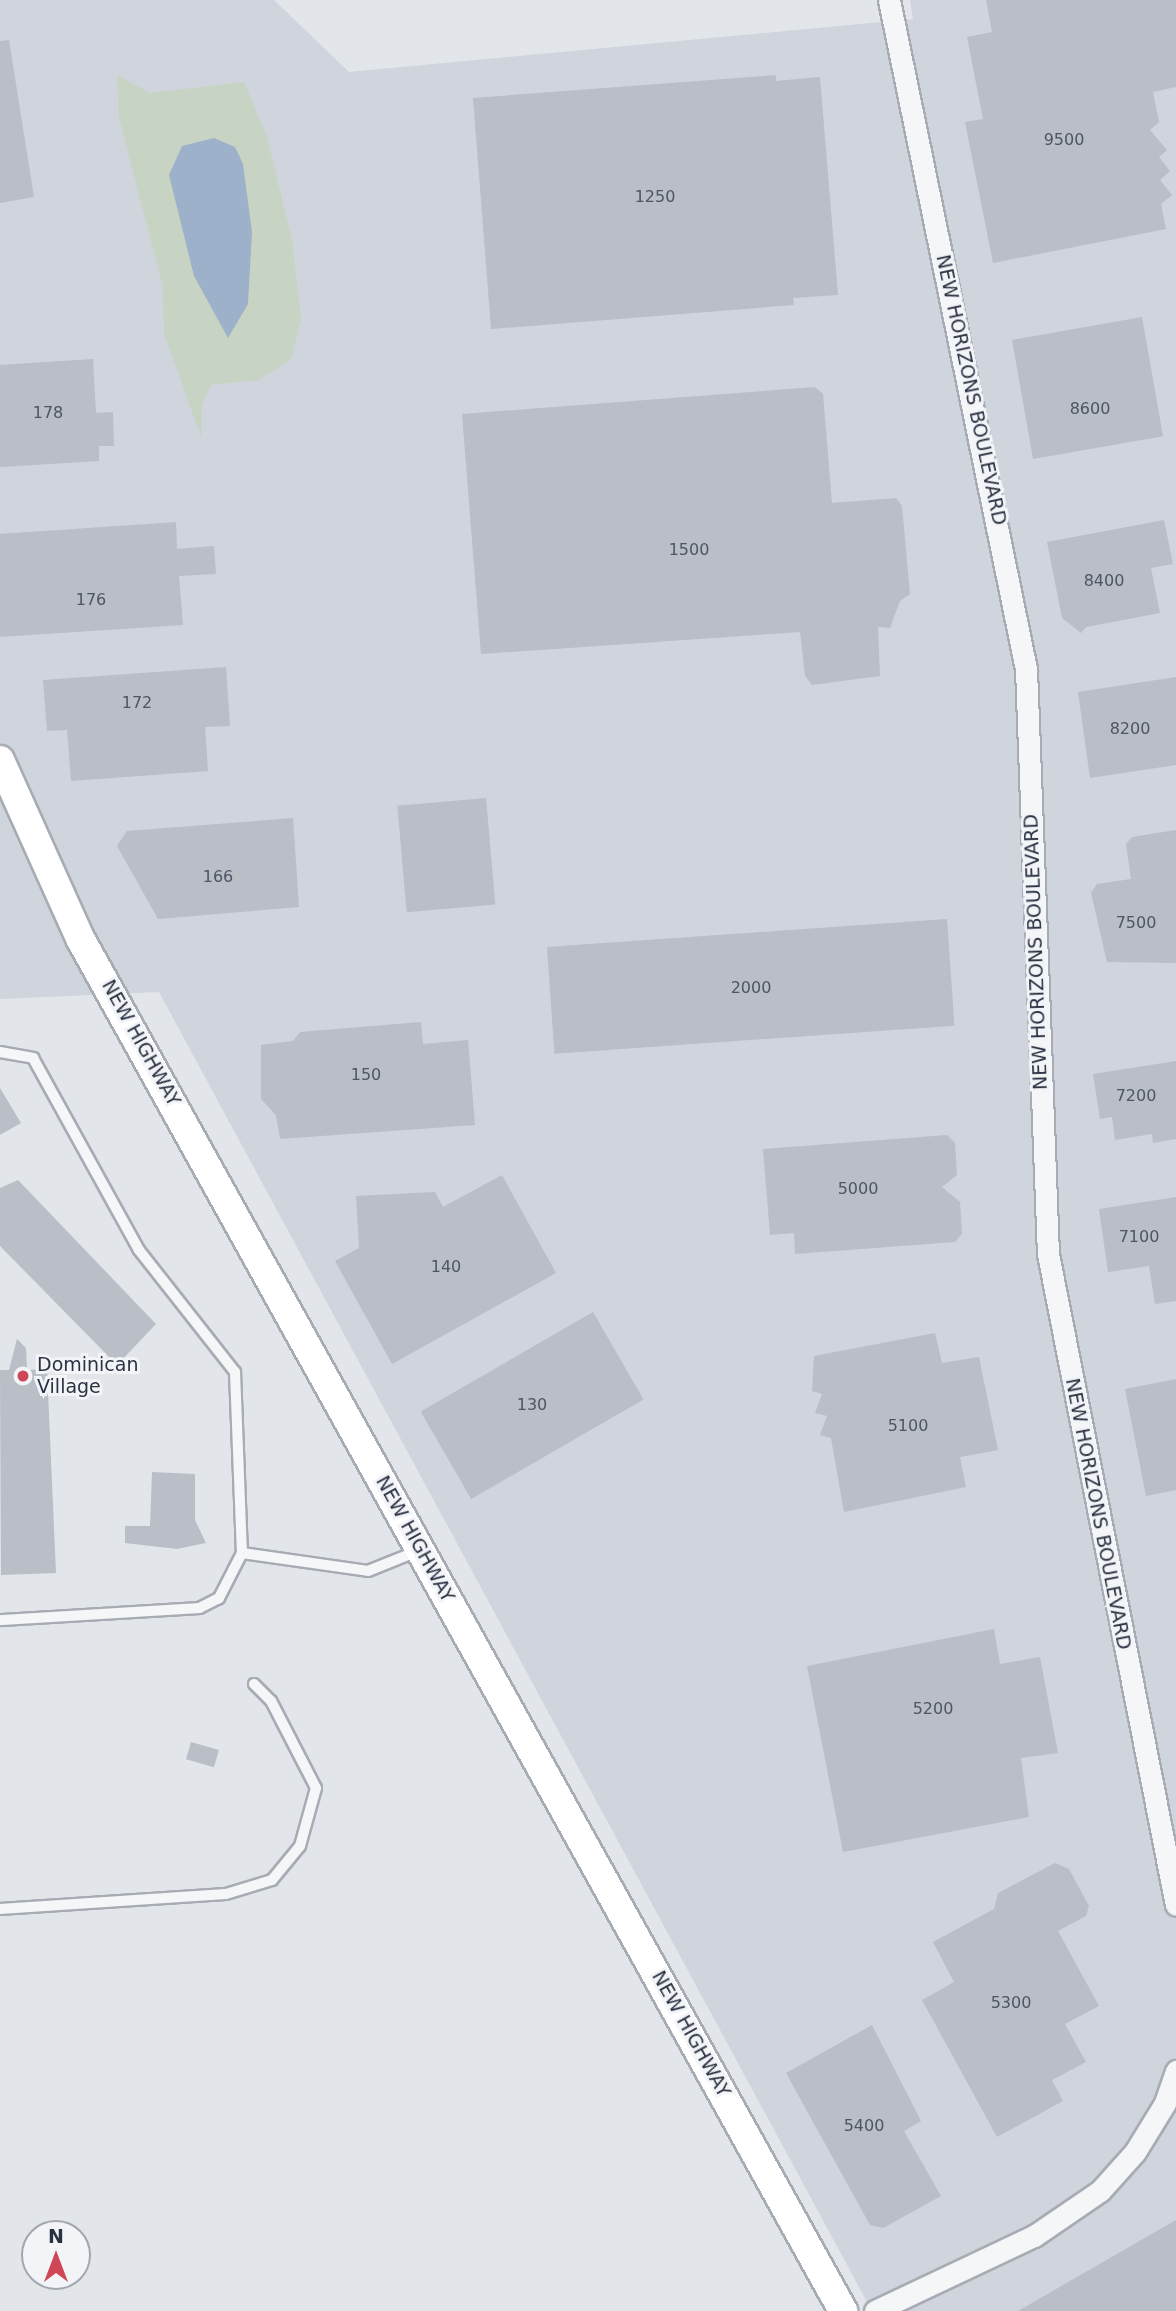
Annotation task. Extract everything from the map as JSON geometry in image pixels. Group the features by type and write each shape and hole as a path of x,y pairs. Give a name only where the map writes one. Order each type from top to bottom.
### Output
{"main road":[{"name":"NEW HIGHWAY","path":"0,760 81,940 843,2311"}],"street":[{"name":"NEW HORIZONS BOULEVARD","path":"889,0 1026,669 1048,1254 1176,1905"},
{"path":"875,2311 1034,2236 1100,2191 1135,2152 1166,2103 1176,2071"}],"lane":[{"path":"0,1052 33,1058 139,1250 235,1372 242,1553 219,1598 199,1608 0,1620"},
{"path":"242,1553 368,1571 419,1550"},
{"path":"0,1909 183,1899 272,1880 300,1846 316,1788 271,1701 254,1684"}],"shaded area":[{"path":"0,0 274,0 349,72 913,19 910,0 1176,0 1176,2311 872,2311 159,992 0,999"}],"green space":[{"path":"117,75 150,93 244,82 267,137 292,240 301,319 291,359 259,380 211,385 202,405 201,437 164,333 163,288 119,117"}],"water":[{"path":"214,138 235,147 243,164 252,232 248,304 228,338 194,276 169,175 182,146"}],"building":[{"path":"986,0 1176,0 1176,87 1153,92 1159,122 1150,130 1167,150 1159,157 1170,171 1160,180 1172,195 1161,204 1166,229 993,263 965,122 983,119 967,37 992,32"},
{"path":"9,40 34,197 0,203 0,41"},
{"path":"776,75 776,81 820,77 838,295 793,298 794,305 491,329 473,98"},
{"path":"1142,317 1163,436 1033,459 1012,340"},
{"path":"93,359 96,413 113,412 114,446 99,446 99,461 0,467 0,365"},
{"path":"815,387 823,394 832,503 896,498 902,506 910,594 900,601 890,628 878,627 880,676 812,685 805,676 800,632 481,654 462,414"},
{"path":"1164,520 1173,564 1151,568 1160,613 1086,627 1081,633 1062,618 1047,542"},
{"path":"176,522 177,549 214,546 216,574 179,576 183,625 0,637 0,534"},
{"path":"226,667 230,726 205,727 208,771 71,781 67,730 47,731 43,680"},
{"path":"1176,677 1176,765 1090,778 1078,692"},
{"path":"486,798 495,905 407,912 397,806"},
{"path":"293,818 299,907 158,919 117,846 127,831"},
{"path":"1176,830 1176,963 1107,962 1091,893 1097,884 1131,879 1126,844 1132,837"},
{"path":"947,919 954,1026 554,1054 547,947"},
{"path":"421,1022 423,1044 468,1040 475,1125 280,1139 276,1115 261,1099 261,1045 293,1041 300,1032"},
{"path":"1176,1061 1176,1139 1153,1143 1152,1134 1115,1140 1112,1117 1100,1119 1093,1074"},
{"path":"0,1088 21,1123 0,1135"},
{"path":"947,1135 955,1143 957,1175 942,1187 960,1202 962,1234 955,1242 795,1254 794,1233 770,1235 763,1149"},
{"path":"502,1175 556,1273 392,1364 335,1261 359,1248 356,1196 435,1192 443,1207"},
{"path":"18,1180 156,1324 117,1365 0,1246 0,1188"},
{"path":"1176,1197 1176,1301 1155,1304 1149,1266 1108,1272 1099,1209"},
{"path":"593,1312 644,1399 471,1499 421,1412"},
{"path":"935,1333 942,1363 979,1357 998,1450 960,1457 966,1487 844,1512 831,1438 820,1435 827,1416 815,1413 822,1394 812,1391 814,1356"},
{"path":"17,1339 26,1348 27,1370 47,1369 56,1573 1,1575 0,1370 9,1370"},
{"path":"1176,1379 1176,1490 1146,1496 1125,1389"},
{"path":"152,1472 195,1474 195,1520 206,1543 177,1549 125,1543 125,1526 150,1526"},
{"path":"994,1629 1000,1664 1040,1657 1058,1753 1021,1758 1029,1817 843,1852 807,1666"},
{"path":"191,1742 219,1750 214,1767 186,1759"},
{"path":"1055,1863 1069,1869 1089,1906 1086,1916 1058,1931 1099,2006 1065,2024 1086,2062 1052,2080 1063,2101 997,2137 922,2000 954,1982 933,1942 994,1909 998,1893"},
{"path":"872,2025 921,2121 904,2131 941,2196 883,2228 870,2225 786,2073"},
{"path":"1176,2220 1176,2311 1018,2311"}],"place":[{"name":"Dominican Village","path":"23,1376"}]}
